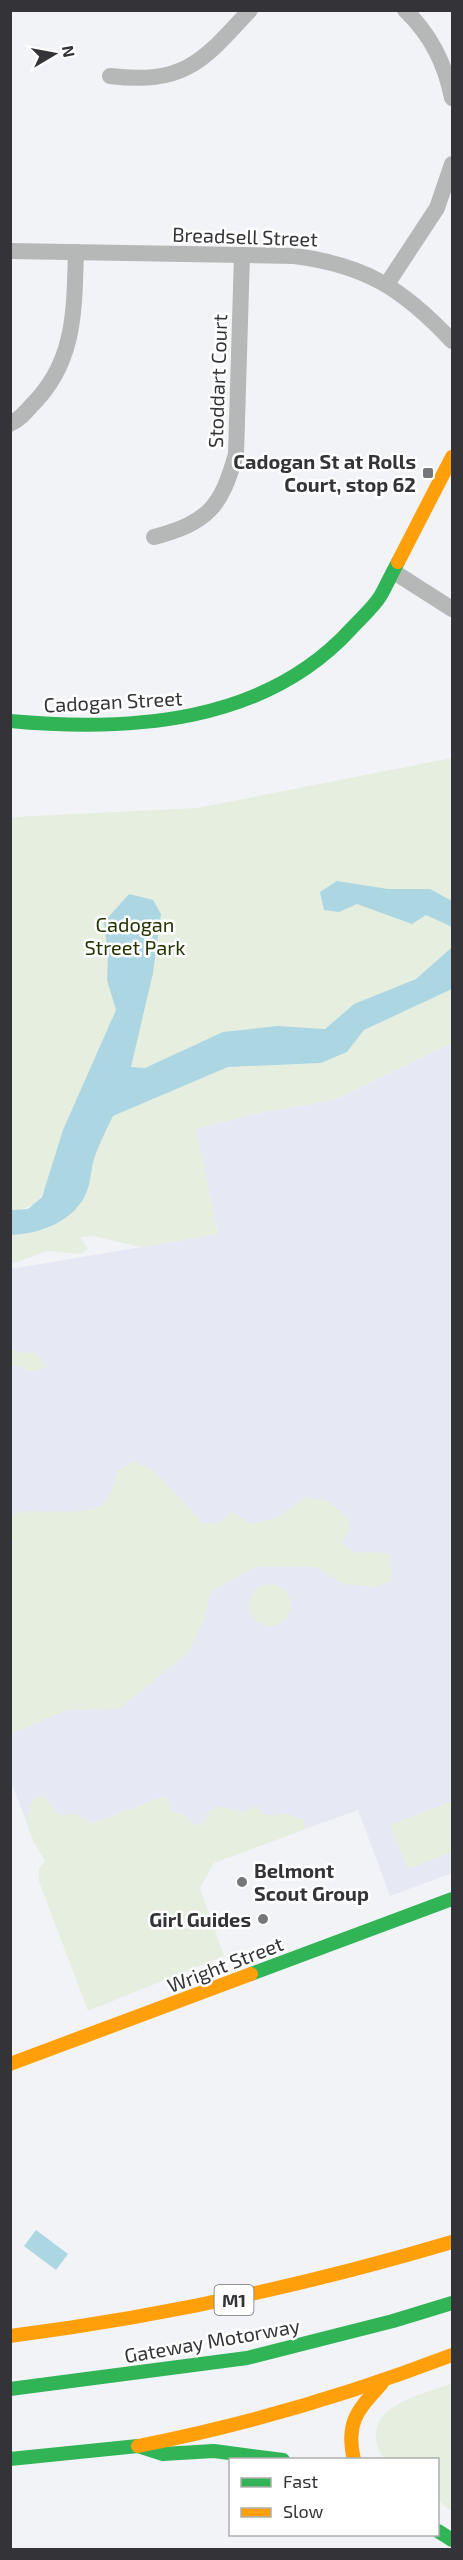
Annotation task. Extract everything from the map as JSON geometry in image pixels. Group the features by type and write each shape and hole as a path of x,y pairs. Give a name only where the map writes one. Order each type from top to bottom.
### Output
{"main road":[{"name":"Cadogan Street","path":"10,721 64,726 127,724 199,715 240,703 308,667 337,644 380,597 453,457"},
{"name":"Wright Street","path":"10,2064 453,1899"},
{"name":"Gateway Motorway","path":"10,2336 135,2320 223,2303 345,2273 453,2242"},
{"name":"Gateway Motorway","path":"10,2389 247,2358 329,2338 453,2303"},
{"path":"10,2459 138,2446 236,2425 382,2383 453,2355"},
{"path":"354,2458 351,2424 361,2405 382,2383"},
{"path":"138,2446 163,2454 214,2451 268,2458"},
{"path":"439,2532 453,2540"}],"street":[{"path":"110,76 140,80 169,75 192,66 215,48 250,10"},
{"path":"405,10 425,33 450,71 453,98"},
{"path":"387,284 437,208 453,164"},
{"name":"Breadsell Street","path":"10,251 294,256 329,261 360,271 387,284 412,303 453,341"},
{"path":"10,424 41,397 55,376 67,348 73,323 76,252"},
{"name":"Stoddart Court","path":"154,537 180,530 198,520 218,503 228,482 236,454 242,255"},
{"path":"394,572 453,609"}],"shaded area":[{"path":"452,1043 452,1873 390,1896 358,1810 193,1870 166,1796 35,1844 11,1782 11,1269 218,1234 195,1129 254,1114 334,1100"}],"green space":[{"name":"Cadogan Street Park","path":"452,758 452,947 416,979 354,1004 325,1029 278,1026 145,1068 131,1067 48,1181 39,1199 31,1206 11,1210 11,817 197,808"},
{"path":"452,989 452,1043 334,1100 254,1114 196,1129 218,1234 141,1247 93,1236 80,1237 88,1249 80,1254 48,1251 11,1264 11,1235 34,1232 56,1224 75,1211 82,1202 96,1153 113,1116 228,1067 321,1063 347,1052 364,1030"},
{"path":"10,1348 17,1352 35,1353 47,1367 32,1372 11,1364"},
{"path":"134,1461 155,1472 204,1524 218,1523 233,1512 250,1524 277,1518 306,1497 328,1501 348,1518 349,1529 342,1543 353,1552 389,1553 392,1572 390,1582 374,1587 344,1584 316,1567 257,1567 211,1591 205,1618 189,1652 119,1709 67,1710 11,1734 10,1545 14,1544 10,1533 12,1517 14,1513 79,1511 101,1507 112,1491 117,1471"},
{"path":"270,1584 285,1590 291,1605 285,1620 270,1626 255,1620 249,1605 255,1590"},
{"path":"166,1796 172,1812 184,1814 193,1825 202,1823 209,1811 217,1806 243,1812 257,1806 264,1815 286,1814 304,1820 306,1829 214,1863 200,1888 224,1956 88,2011 39,1881 39,1869 45,1861 29,1830 30,1807 34,1798 45,1797 59,1815 76,1814 93,1823"},
{"path":"452,1801 452,1852 408,1869 390,1825"},
{"path":"452,2383 452,2512 439,2501 439,2458 384,2458 379,2450 376,2438 378,2426 384,2416 404,2401"}],"water":[{"path":"337,881 388,889 430,889 452,901 452,927 426,915 412,924 357,904 339,912 324,910 320,892"},
{"path":"129,894 153,900 161,914 153,973 131,1067 145,1068 223,1032 278,1026 325,1029 354,1004 416,979 452,947 452,989 364,1030 347,1052 321,1063 228,1067 113,1116 94,1159 87,1191 75,1210 66,1218 45,1229 11,1235 11,1210 28,1209 42,1197 63,1130 116,1010 107,980 108,955 104,922"},
{"path":"36,2230 68,2254 56,2270 24,2246"}],"traffic: fast":[{"path":"10,721 102,725 148,722 193,715 237,703 278,685 316,661 375,604 398,562"},
{"path":"251,1974 452,1899"},
{"path":"10,2389 247,2358 393,2321 452,2303"},
{"path":"10,2459 138,2446 163,2454 214,2451 268,2458"},
{"path":"439,2532 452,2540"}],"traffic: slow":[{"path":"398,562 452,457"},
{"path":"10,2064 251,1974"},
{"path":"10,2336 122,2319 233,2298 398,2258 452,2242"},
{"path":"138,2446 297,2407 375,2383 452,2355"},
{"path":"354,2458 351,2436 356,2417 382,2383"}],"place":[{"name":"Cadogan St at Rolls Court, stop 62","path":"428,473"},
{"name":"Belmont Scout Group","path":"242,1882"},
{"name":"Girl Guides","path":"263,1919"}]}
